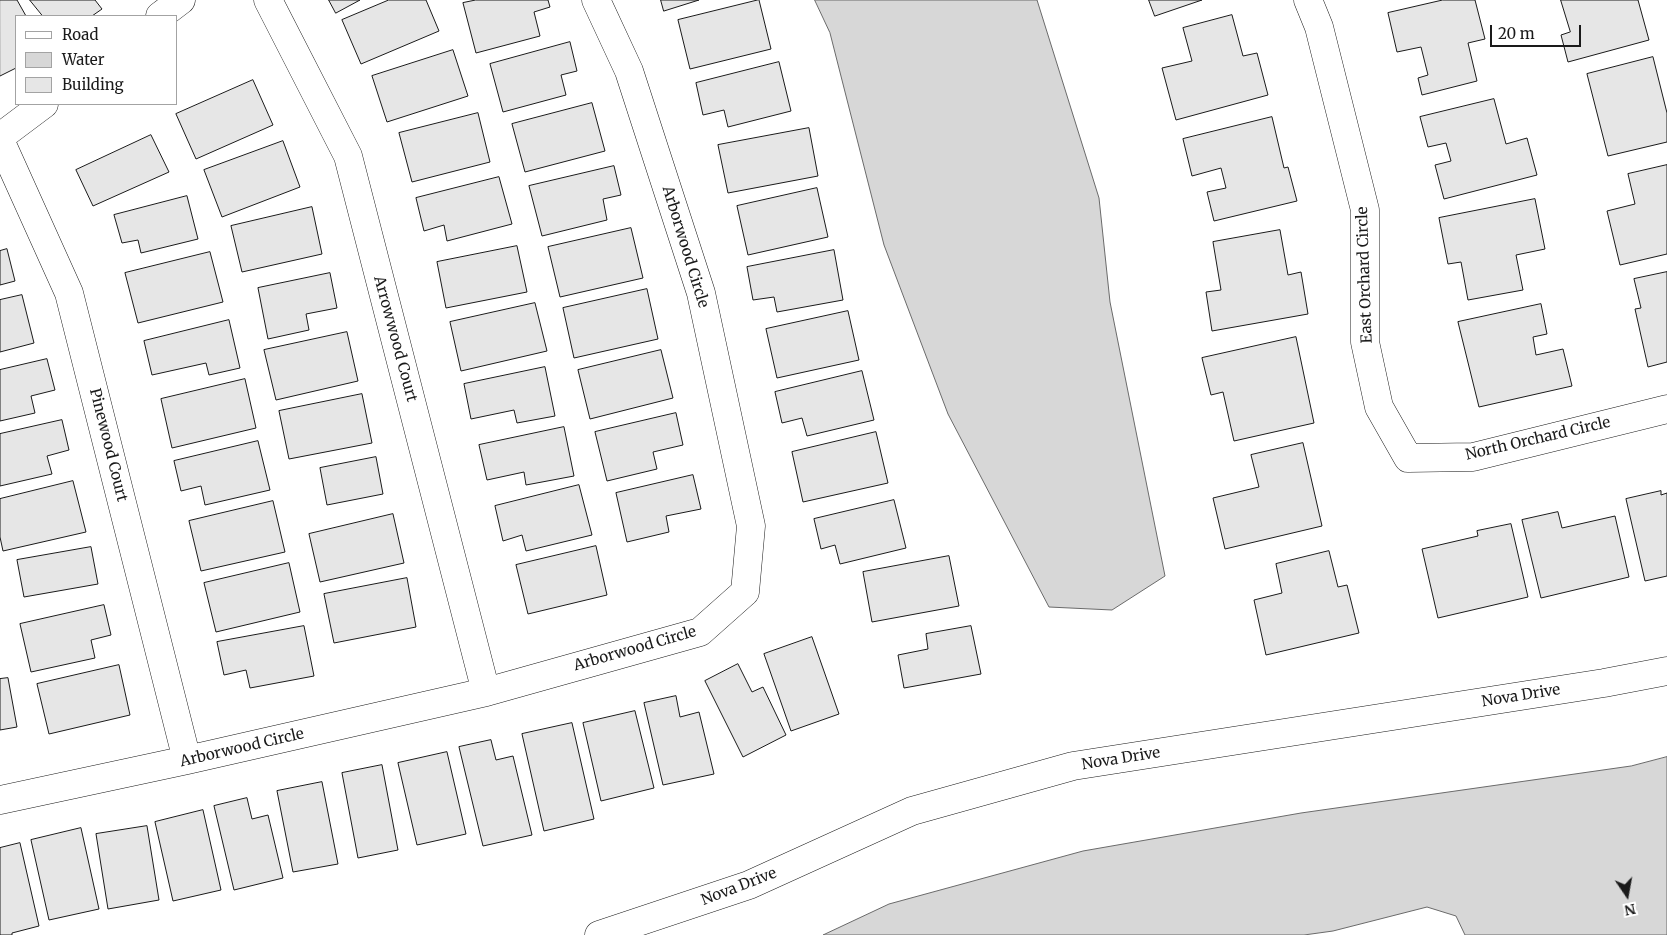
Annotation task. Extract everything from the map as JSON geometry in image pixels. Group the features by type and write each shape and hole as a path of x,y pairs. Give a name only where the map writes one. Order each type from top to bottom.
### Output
{"street":[{"path":"161,15 181,0"},
{"name":"Arrowwood Court","path":"268,0 348,156 486,692"},
{"name":"Arborwood Circle","path":"0,800 187,760 486,692 700,632 745,592 751,526 701,293 629,71 596,0"},
{"name":"East Orchard Circle","path":"1308,0 1318,27 1365,210 1365,342 1379,407 1408,458"},
{"path":"0,138 43,105"},
{"name":"Pinewood Court","path":"0,138 70,292 187,760"},
{"name":"North Orchard Circle","path":"1408,458 1473,457 1667,409"},
{"name":"Nova Drive","path":"599,935 749,886 912,811 1073,766 1604,683 1667,671"}],"water":[{"path":"815,0 1037,0 1099,198 1110,302 1165,576 1112,610 1049,607 948,414 884,245 830,33"},
{"path":"1667,757 1667,935 1465,935 1456,916 1427,907 1333,931 1304,935 823,935 889,904 1083,851 1301,813 1631,766"}],"building":[{"path":"0,0 17,0 25,15 15,15 15,68 0,76"},
{"path":"30,0 95,0 102,9 93,15 42,15"},
{"path":"329,0 360,0 336,13"},
{"path":"389,0 426,0 439,31 361,64 342,20"},
{"path":"476,0 548,0 550,7 534,12 540,36 476,53 463,3"},
{"path":"661,0 699,0 664,11"},
{"path":"759,0 771,49 690,69 678,20"},
{"path":"1149,0 1202,0 1155,16"},
{"path":"1443,0 1475,0 1485,39 1468,43 1477,81 1422,95 1418,78 1428,75 1421,47 1397,52 1388,13"},
{"path":"1561,0 1638,0 1649,40 1568,62 1561,35 1570,32"},
{"path":"1232,15 1243,56 1257,53 1268,95 1176,120 1162,68 1192,61 1183,28"},
{"path":"570,42 577,71 561,75 566,95 503,112 490,64"},
{"path":"453,50 468,96 387,122 372,76"},
{"path":"1653,57 1667,113 1667,142 1608,156 1587,74"},
{"path":"779,62 791,111 728,127 724,110 703,115 696,83"},
{"path":"253,80 273,125 196,159 176,114"},
{"path":"1494,99 1506,144 1527,138 1537,175 1444,199 1435,165 1451,161 1446,143 1428,147 1420,117"},
{"path":"592,103 605,151 525,172 512,124"},
{"path":"478,113 490,162 412,182 399,133"},
{"path":"1272,117 1284,168 1288,167 1297,201 1214,221 1207,192 1226,188 1221,168 1192,176 1183,139"},
{"path":"809,128 818,176 728,193 718,145"},
{"path":"151,135 169,172 93,206 76,170"},
{"path":"283,141 300,187 222,217 204,170"},
{"path":"1667,165 1667,254 1620,265 1607,211 1635,204 1628,174"},
{"path":"614,166 621,195 603,199 607,220 542,236 529,186"},
{"path":"499,177 512,224 447,241 444,225 424,231 416,198"},
{"path":"817,188 828,237 748,255 737,206"},
{"path":"187,196 198,239 141,253 138,240 122,243 114,215"},
{"path":"1535,199 1545,249 1516,255 1523,290 1468,300 1461,262 1448,264 1439,218"},
{"path":"312,207 322,254 242,272 231,226"},
{"path":"631,228 643,278 560,297 548,247"},
{"path":"1280,230 1288,275 1301,272 1308,314 1212,331 1206,292 1221,290 1213,242"},
{"path":"517,246 527,292 446,308 437,262"},
{"path":"7,249 15,281 0,285 0,251"},
{"path":"834,250 843,300 777,312 774,297 753,300 747,267"},
{"path":"210,252 223,302 138,323 125,273"},
{"path":"1667,272 1667,362 1648,367 1635,309 1641,308 1634,279"},
{"path":"330,273 337,308 306,314 309,330 268,339 258,288"},
{"path":"647,289 658,339 574,358 563,308"},
{"path":"22,295 34,343 0,352 0,300"},
{"path":"535,303 547,351 461,371 450,322"},
{"path":"1541,304 1547,334 1533,337 1536,355 1563,349 1572,386 1479,407 1458,322"},
{"path":"848,311 859,360 777,378 766,329"},
{"path":"229,320 240,368 209,375 206,363 152,375 144,341"},
{"path":"347,332 358,381 276,400 264,350"},
{"path":"1296,337 1314,423 1234,441 1223,392 1211,395 1202,358"},
{"path":"661,350 673,398 590,419 578,370"},
{"path":"47,359 55,390 31,396 35,413 0,421 0,370"},
{"path":"545,367 555,416 517,423 514,410 471,419 464,384"},
{"path":"862,371 874,420 807,436 802,418 782,423 775,392"},
{"path":"245,379 256,428 172,448 161,399"},
{"path":"362,394 372,443 289,459 279,411"},
{"path":"676,413 683,445 653,452 657,469 607,481 595,432"},
{"path":"62,420 69,450 47,456 52,474 0,486 0,434"},
{"path":"564,427 574,476 526,485 524,472 487,480 479,445"},
{"path":"876,432 888,483 803,502 792,452"},
{"path":"258,441 270,490 205,505 201,486 181,491 174,461"},
{"path":"1303,443 1322,526 1225,549 1213,498 1259,487 1251,455"},
{"path":"376,457 383,494 327,505 320,468"},
{"path":"693,475 701,509 666,516 669,532 627,542 616,493"},
{"path":"73,481 86,532 3,551 0,537 0,499"},
{"path":"579,485 592,535 526,551 522,535 503,541 495,506"},
{"path":"1661,491 1661,495 1667,493 1667,576 1645,581 1626,499"},
{"path":"894,500 906,548 840,564 835,545 821,549 814,519"},
{"path":"273,501 285,552 201,571 189,521"},
{"path":"1558,512 1562,528 1615,516 1629,577 1541,598 1522,520"},
{"path":"393,514 404,563 320,582 309,534"},
{"path":"1511,524 1528,597 1438,618 1422,549 1478,536 1477,531"},
{"path":"596,546 607,595 528,614 516,565"},
{"path":"91,547 98,584 24,597 17,560"},
{"path":"1329,551 1338,587 1347,585 1359,633 1266,655 1254,600 1282,593 1276,564"},
{"path":"949,556 959,606 872,622 863,572"},
{"path":"289,563 300,612 216,632 204,583"},
{"path":"407,578 416,627 334,643 324,594"},
{"path":"104,605 111,635 91,640 95,658 31,672 20,624"},
{"path":"304,626 314,676 250,688 246,670 224,675 217,642"},
{"path":"971,626 981,674 904,688 898,655 928,649 926,634"},
{"path":"812,637 839,714 791,731 764,654"},
{"path":"738,664 752,692 763,687 786,735 743,757 705,681"},
{"path":"119,665 130,715 49,734 37,684"},
{"path":"8,678 17,727 0,730 0,679"},
{"path":"676,696 680,717 699,712 714,774 663,785 644,703"},
{"path":"635,711 654,788 601,801 583,723"},
{"path":"572,723 594,819 544,831 522,734"},
{"path":"491,740 496,760 513,756 532,835 483,846 459,747"},
{"path":"447,752 466,834 417,845 398,763"},
{"path":"382,765 398,850 358,858 342,773"},
{"path":"322,782 338,864 293,872 277,791"},
{"path":"247,798 252,819 268,815 283,878 234,890 214,806"},
{"path":"203,810 221,890 173,901 155,822"},
{"path":"147,826 159,900 108,909 96,834"},
{"path":"81,828 99,909 49,920 31,840"},
{"path":"20,843 39,926 12,933 12,935 0,935 0,848"}]}
